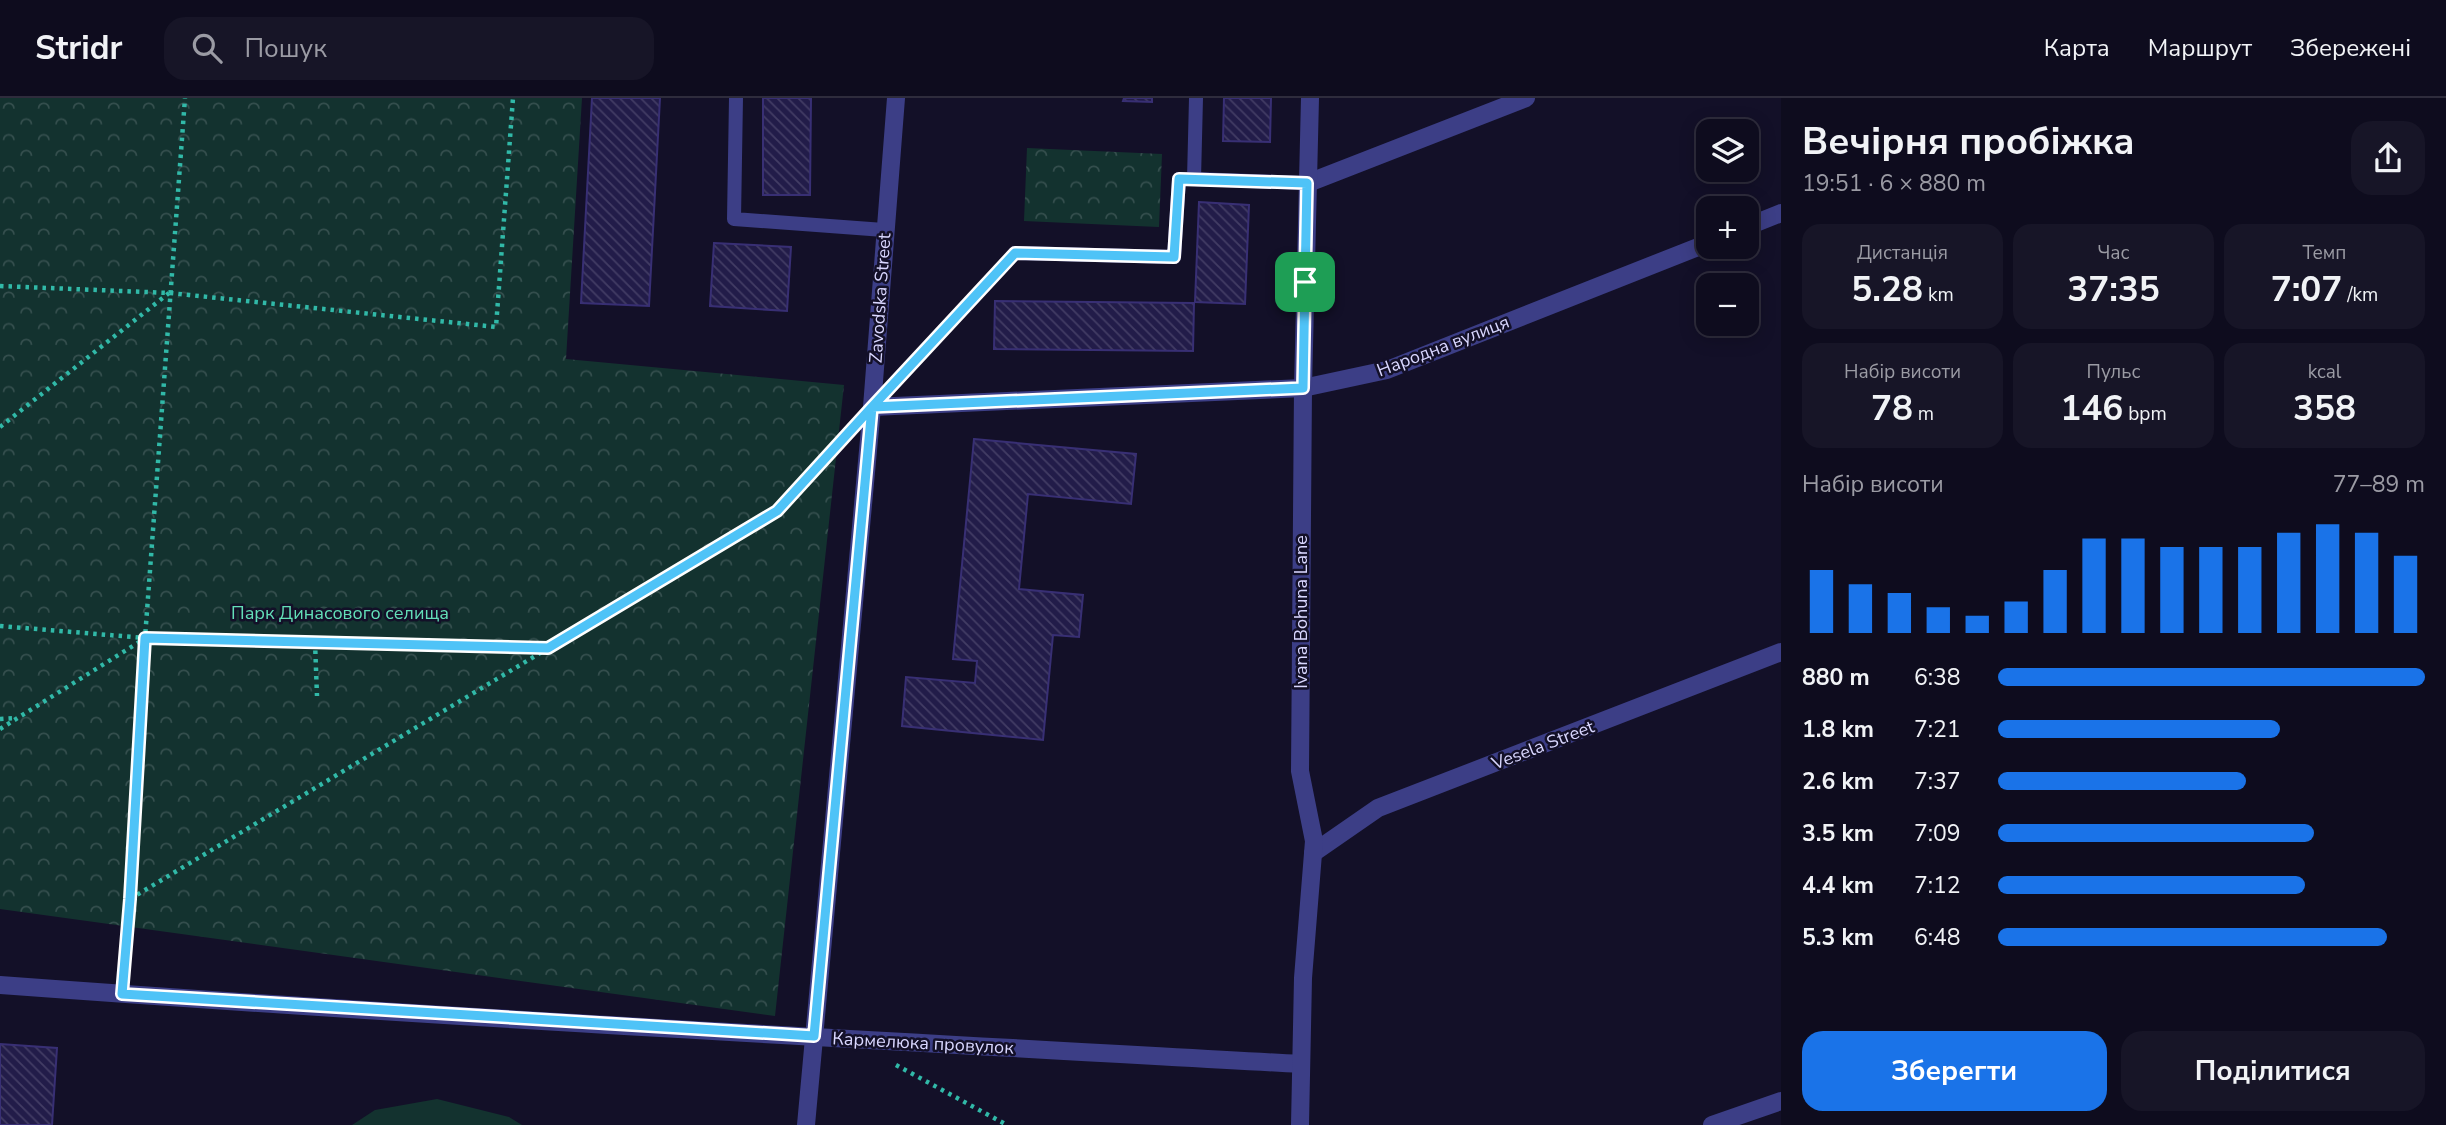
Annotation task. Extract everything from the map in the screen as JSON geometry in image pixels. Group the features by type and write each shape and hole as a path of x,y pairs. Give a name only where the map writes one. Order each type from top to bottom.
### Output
{"street":[{"name":"Zavodska Street","path":"806,1125 872,407 896,98"},
{"name":"Ivana Bohuna Lane","path":"1300,1125 1303,978 1314,841 1300,771 1303,388 1310,98"},
{"path":"1307,183 1526,98"},
{"path":"1759,222 1781,214"},
{"name":"Народна вулиця","path":"872,407 1303,388 1387,370 1696,248"},
{"name":"Vesela Street","path":"1313,853 1378,808 1781,652"},
{"name":"Кармелюка провулок","path":"0,985 1301,1064"},
{"path":"1712,1125 1781,1101"}],"lane":[{"path":"736,98 734,219 884,230"},
{"path":"1194,180 1196,98"},
{"path":"1015,253 1174,257 1179,179 1307,183"}],"path":[{"path":"122,994 185,98"},
{"path":"0,286 170,293 496,327 513,98"},
{"path":"130,899 777,511 1015,253"},
{"path":"0,427 170,293"},
{"path":"0,626 145,638 548,648"},
{"path":"0,729 145,638"},
{"path":"315,642 317,696"},
{"path":"0,719 18,718"},
{"path":"886,1059 1007,1125"}],"green space":[{"name":"Парк Динасового селища","path":"0,98 582,98 566,359 844,385 775,1016 0,909"},
{"path":"1027,148 1162,154 1159,227 1024,221"},
{"path":"437,1099 509,1117 522,1125 352,1125 375,1110"}],"building":[{"path":"592,98 660,98 649,306 581,303"},
{"path":"763,98 811,98 810,195 763,195"},
{"path":"1124,98 1152,98 1152,102 1123,101"},
{"path":"1224,98 1271,98 1270,142 1223,141"},
{"path":"1199,202 1249,205 1245,304 1195,302"},
{"path":"714,243 791,247 787,311 710,306"},
{"path":"995,301 1194,303 1193,351 994,349"},
{"path":"974,439 1136,454 1131,504 1028,494 1019,589 1083,595 1079,637 1053,635 1043,740 902,726 906,677 975,683 977,661 953,659"},
{"path":"0,1044 57,1048 52,1125 0,1125"}],"route":[{"path":"1305,282 1303,388 872,407 777,511 548,648 145,638 122,994 814,1036 872,407 1015,253 1174,257 1179,179 1307,183 1305,282"}]}
